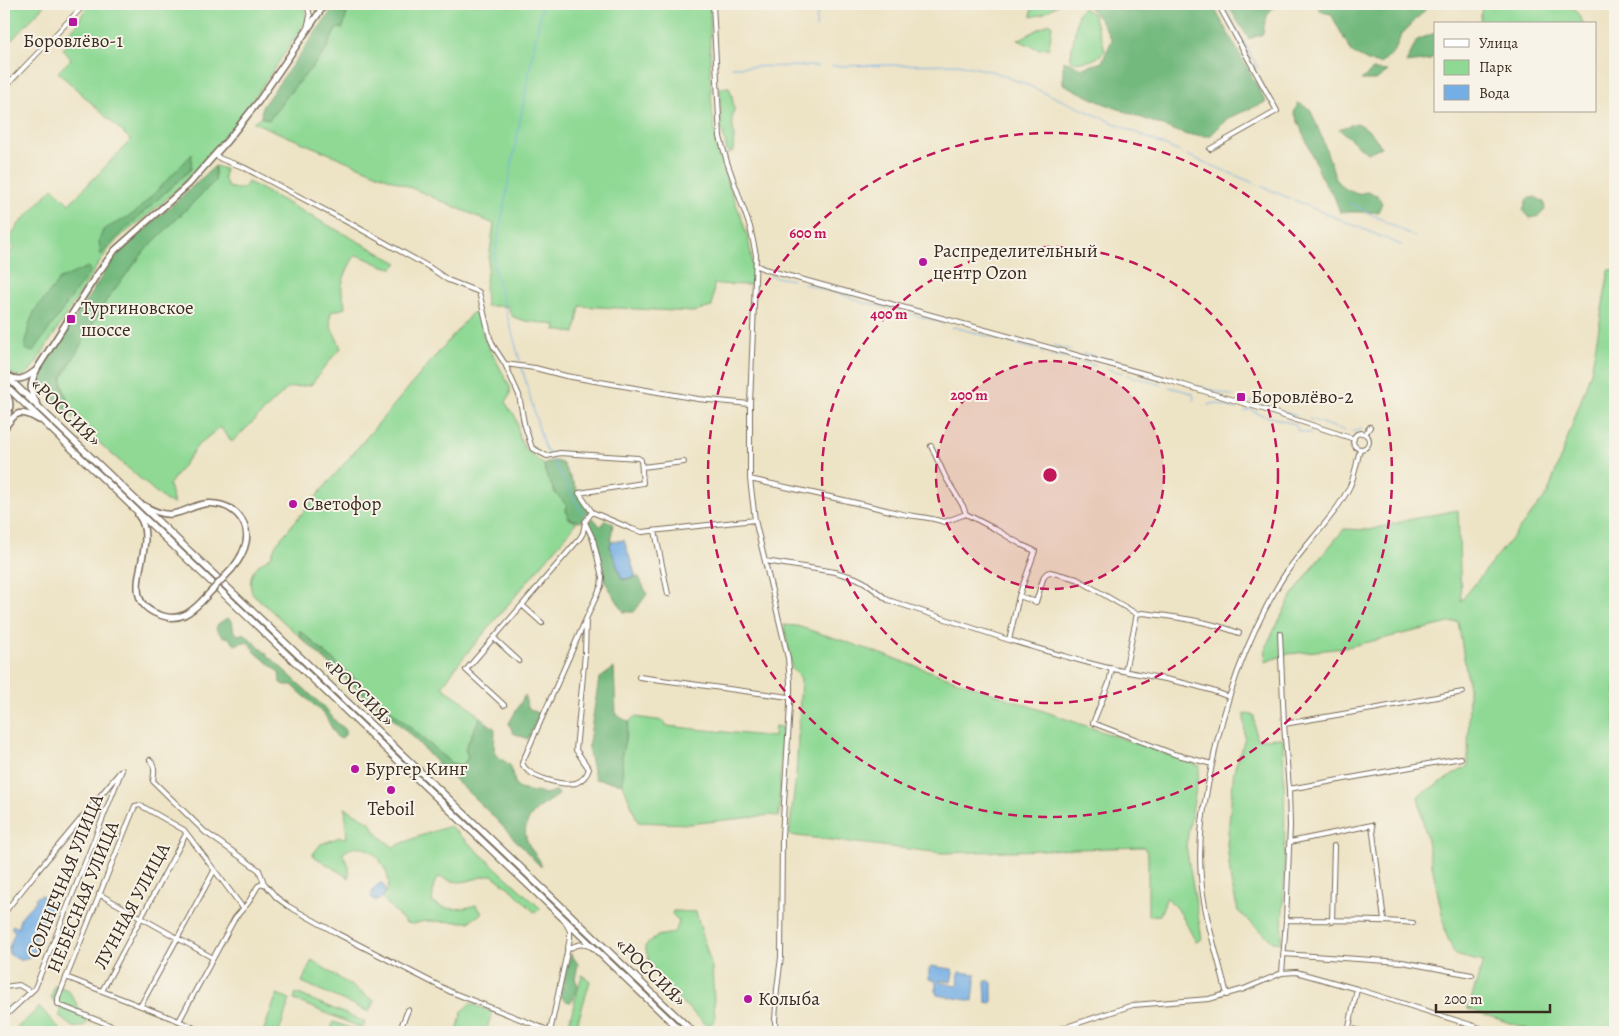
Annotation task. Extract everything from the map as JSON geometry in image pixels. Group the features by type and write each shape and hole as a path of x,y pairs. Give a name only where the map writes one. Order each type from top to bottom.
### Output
{"highway":[{"name":"«РОССИЯ»","path":"4,373 693,1032"},
{"name":"«РОССИЯ»","path":"4,384 682,1032"}],"main road":[{"path":"40,409 30,390 31,382 37,369 96,276 115,250 172,200 215,155 258,102 322,5"},
{"path":"4,373 13,378 21,379 28,377 37,369"},
{"path":"4,389 10,398 11,405 4,428"},
{"path":"4,428 11,417 21,412 29,414 47,425"},
{"path":"132,506 142,519 146,533 137,580 142,602 151,611 171,618 186,615 232,569 245,549 247,535 245,526 241,519 228,507 218,504 210,504 168,514 151,510 137,500"}],"street":[{"path":"4,88 85,4"},
{"path":"308,4 317,8 322,5"},
{"path":"307,30 310,16 308,4"},
{"path":"713,4 720,137 752,234 756,265 750,404 750,480 755,520 788,658 789,697 782,836 781,957 776,1005 776,1032"},
{"path":"1210,149 1278,113 1218,4"},
{"path":"215,155 347,222 429,267 448,280 479,292 490,338 494,348 505,364 519,395 524,423 532,448 547,456 560,453 638,458 641,460 643,482 579,493 592,512 642,532 755,520"},
{"path":"756,265 764,269 1167,380 1354,439"},
{"path":"505,364 525,366 579,378 698,399 750,404"},
{"path":"1365,434 1370,427"},
{"path":"1354,439 1359,434 1365,434 1369,438 1370,443 1376,446"},
{"path":"1354,439 1355,446 1360,449 1366,448 1370,443"},
{"path":"931,446 966,514 1022,545 1035,550 1019,596 1009,640"},
{"path":"1227,995 1208,922 1201,877 1200,835 1204,805 1221,723 1252,638 1278,584 1298,555 1343,498 1352,482 1360,449"},
{"path":"642,467 684,462"},
{"path":"750,480 896,513 935,518 944,522 966,514"},
{"path":"504,705 466,670 580,538 585,522 592,512"},
{"path":"585,522 593,539 602,577 601,586 586,619 522,760 524,768 546,780 578,782 589,770 589,767 576,750 585,654 586,619"},
{"path":"654,531 668,594"},
{"path":"765,561 835,572 856,578 888,600 1009,640 1066,657 1178,682 1229,697"},
{"path":"1019,596 1036,602 1044,576 1047,572 1050,572 1077,579 1137,614 1180,617 1222,627 1239,634"},
{"path":"522,606 542,623"},
{"path":"1125,671 1137,614"},
{"path":"1280,634 1289,789 1290,842 1282,973"},
{"path":"494,638 519,662"},
{"path":"1112,668 1109,682 1093,723 1174,754 1212,764"},
{"path":"640,676 789,697"},
{"path":"1284,724 1463,692"},
{"path":"1289,789 1461,758"},
{"path":"150,760 153,763 154,770 153,782 206,832 259,870 264,883 288,906 451,992 550,1032 571,935 564,920"},
{"name":"СОЛНЕЧНАЯ УЛИЦА","path":"4,913 122,770 37,984 4,1017"},
{"name":"НЕБЕСНАЯ УЛИЦА","path":"127,1032 58,1004 58,996 135,806 140,805 184,830 186,834"},
{"path":"1290,842 1372,826 1384,920"},
{"path":"186,834 243,908"},
{"name":"ЛУННАЯ УЛИЦА","path":"102,991 186,834"},
{"path":"1332,922 1334,846"},
{"path":"141,1005 214,871"},
{"path":"179,1021 235,918 248,903 258,886 264,883"},
{"path":"99,894 213,958"},
{"path":"1286,920 1332,922 1384,920 1413,923"},
{"path":"567,950 581,944 592,948"},
{"path":"1283,954 1402,962 1472,975"},
{"path":"1051,1032 1133,1005 1209,999 1227,995 1282,973 1296,972 1357,989 1493,1032"},
{"path":"66,977 179,1021 192,1027 196,1030 195,1032"},
{"path":"4,987 19,985 31,992"},
{"path":"1357,989 1348,1030 1364,1032"},
{"path":"399,1032 408,1010"},
{"path":"1073,1025 1076,1032"}],"green space":[{"path":"4,4 42,4 44,6 4,48"},
{"path":"92,4 303,4 307,16 306,22 237,123 185,181 160,205 119,238 109,249 36,363 22,377 13,375 4,367 4,258 14,248 7,242 18,225 53,188 69,204 131,140 58,72 71,59 63,49 68,42 63,37 77,25 84,11"},
{"path":"336,4 343,4 347,13 343,28 336,29 325,52 269,120 261,117 262,107"},
{"path":"343,4 710,4 711,84 714,125 722,164 747,236 752,262 753,276 751,285 714,284 712,307 693,312 580,306 575,333 555,330 556,325 526,321 513,317 507,306 486,306 485,287 494,224 253,122 261,117 269,120 325,52 336,28 347,13"},
{"path":"1032,4 1059,4 1043,14 1031,17"},
{"path":"1086,4 1212,4 1266,102 1228,118 1210,136 1187,135 1100,102 1063,84 1063,61 1083,68 1102,62 1112,40 1101,21"},
{"path":"1230,4 1279,4 1269,13 1265,21 1263,34 1249,39 1230,9"},
{"path":"1316,4 1428,4 1428,7 1401,35 1394,53 1380,64 1368,61 1352,53 1331,14 1322,12"},
{"path":"1482,4 1512,4 1514,6 1518,4 1572,4 1583,22 1480,22"},
{"path":"1083,8 1093,14 1105,51 1097,58 1089,61 1070,61 1078,13"},
{"path":"1050,23 1052,26 1049,48 1038,49 1018,40"},
{"path":"1434,33 1434,56 1430,60 1406,63 1417,40"},
{"path":"1373,70 1388,71 1376,80 1361,80"},
{"path":"729,87 734,110 732,120 734,136 733,151 728,154 721,126 720,88"},
{"path":"1298,103 1310,109 1336,179 1344,188 1357,194 1367,192 1377,195 1382,203 1378,212 1340,212 1334,196 1324,183 1294,112"},
{"path":"1357,123 1371,133 1381,147 1367,153 1339,129"},
{"path":"192,154 191,169 121,233 101,255 99,241 103,230 135,213"},
{"path":"215,166 225,169 224,178 228,187 242,189 248,182 398,263 393,268 356,255 348,267 342,283 345,308 331,312 330,317 331,327 341,349 311,385 288,388 232,442 220,427 198,445 169,485 174,504 165,500 108,451 61,406 70,410 62,378 107,299 147,248 215,181"},
{"path":"215,166 215,181 147,248 107,299 62,378 70,410 61,406 37,381 42,370 104,273 118,254"},
{"path":"1535,197 1544,202 1545,210 1539,216 1530,218 1523,210 1527,199"},
{"path":"88,267 90,271 33,352 25,349 29,324 35,310 60,279"},
{"path":"1609,270 1615,270 1615,1032 1537,1032 1468,1009 1483,962 1455,955 1446,934 1418,796 1468,766 1469,688 1458,621 1343,648 1288,654 1265,662 1266,646 1290,599 1315,564 1344,529 1369,530 1458,510 1461,601 1548,493 1591,372"},
{"path":"472,313 479,313 483,336 510,387 510,395 506,402 517,422 519,437 525,449 544,465 547,477 556,494 567,506 568,518 576,522 458,664 442,687 464,702 480,717 465,749 468,757 463,765 451,763 300,631 300,637 252,593 251,580 257,567 271,557 276,544"},
{"path":"555,461 562,463 589,511 580,522 568,518 567,506 556,494 547,477 544,465"},
{"path":"593,518 601,527 605,520 613,523 610,547 622,580 639,577 647,594 634,612 624,612 605,582 604,566 588,522"},
{"path":"227,618 232,621 234,632 239,635 244,633 345,729 345,735 341,739 336,736 325,715 292,685 280,683 279,672 256,653 249,643 243,642 235,645 228,637 223,637 216,629 218,624"},
{"path":"784,625 797,626 844,641 1200,766 1186,846 1202,939 1196,942 1181,914 1167,897 1160,915 1148,916 1148,855 1144,847 942,853 789,835 796,776 801,678 792,669"},
{"path":"299,630 451,763 463,765 468,757 465,749 480,717 495,729 494,752 510,765 516,786 519,789 545,794 557,791 559,795 544,804 532,815 526,829 526,838 540,861 541,867 490,813 433,759 416,740 300,637"},
{"path":"614,668 616,715 629,722 622,753 623,784 595,779 588,748 599,679"},
{"path":"525,695 527,707 539,714 528,739 513,733 509,723"},
{"path":"1244,714 1254,715 1256,739 1283,738 1285,841 1281,943 1273,942 1238,911 1231,882 1227,844 1234,770 1245,739"},
{"path":"634,717 664,721 667,726 774,737 775,726 782,727 779,817 771,815 689,824 638,822 623,784 622,753 629,722"},
{"path":"345,808 370,822 378,835 393,847 450,826 541,909 534,912 513,891 492,875 460,882 439,877 434,884 432,902 442,907 453,909 476,905 482,913 469,922 425,921 413,924 406,923 382,898 388,888 387,874 380,860 374,854 362,847 355,847 344,852 343,855 349,866 349,878 312,855 321,844 340,837 347,838"},
{"path":"673,911 696,912 712,968 715,1019 709,1027 665,987 649,961 645,946 656,937 674,932 678,926 679,921 672,914"},
{"path":"571,954 578,964 575,979 578,985 573,1000 570,1002 560,996"},
{"path":"312,960 374,1001 369,1012 302,982"},
{"path":"582,975 590,981 577,1025 569,1023"},
{"path":"55,984 69,991 88,1023 84,1026 73,1027 60,1017 60,1008 51,998"},
{"path":"296,993 365,1022 362,1028 294,1000"},
{"path":"277,994 290,999 279,1032 263,1032"},
{"path":"470,1003 492,1012 486,1032 457,1032 462,1011"},
{"path":"40,1007 62,1032 12,1032"},
{"path":"333,1022 359,1032 340,1032 331,1029"}],"water":[{"path":"624,540 636,577 622,579 610,547 611,542"},
{"path":"381,883 385,887 385,892 382,898 376,901 371,895 374,888"},
{"path":"41,895 52,901 54,905 53,911 39,925 36,932 34,953 21,961 9,954 9,948 15,932 11,927 13,925 18,928 22,916 36,901 35,898"},
{"path":"931,966 952,969 951,982 940,980 940,982 955,986 958,985 959,972 976,974 973,1001 937,995 936,981 929,979 929,969"},
{"path":"985,981 992,983 991,1003 986,1002"}],"waterway":[{"path":"520,361 493,265 542,4"},
{"path":"816,28 818,4"},
{"path":"1226,9 1258,68"},
{"path":"832,66 958,64 994,72 1182,153"},
{"path":"732,67 817,66"},
{"path":"1187,155 1401,245"},
{"path":"1350,203 1415,237"},
{"path":"770,276 792,280"},
{"path":"804,284 850,297 866,304 870,303 899,311"},
{"path":"903,312 940,322 944,326"},
{"path":"951,328 954,327 1041,351 1043,354"},
{"path":"1053,345 1071,350"},
{"path":"1083,353 1118,363"},
{"path":"1049,356 1059,356 1096,366"},
{"path":"1129,366 1156,374"},
{"path":"522,368 543,443 548,453 568,452"},
{"path":"1107,369 1122,373"},
{"path":"1127,375 1162,385"},
{"path":"1168,377 1185,382"},
{"path":"1197,386 1233,396"},
{"path":"1169,387 1192,393 1193,400"},
{"path":"1250,401 1297,416"},
{"path":"1208,405 1214,403 1236,409"},
{"path":"1244,412 1250,409 1259,414 1295,424 1298,431 1311,433"},
{"path":"1309,419 1346,431"},
{"path":"1351,432 1362,429"},
{"path":"552,459 583,514"}],"place":[{"name":"Боровлёво-1","path":"73,22"},
{"name":"Распределительный центр Ozon","path":"923,262"},
{"name":"Тургиновское шоссе","path":"71,319"},
{"name":"Боровлёво-2","path":"1241,397"},
{"name":"Светофор","path":"293,504"},
{"name":"Бургер Кинг","path":"355,769"},
{"name":"Teboil","path":"391,790"},
{"name":"Колыба","path":"748,999"}]}
